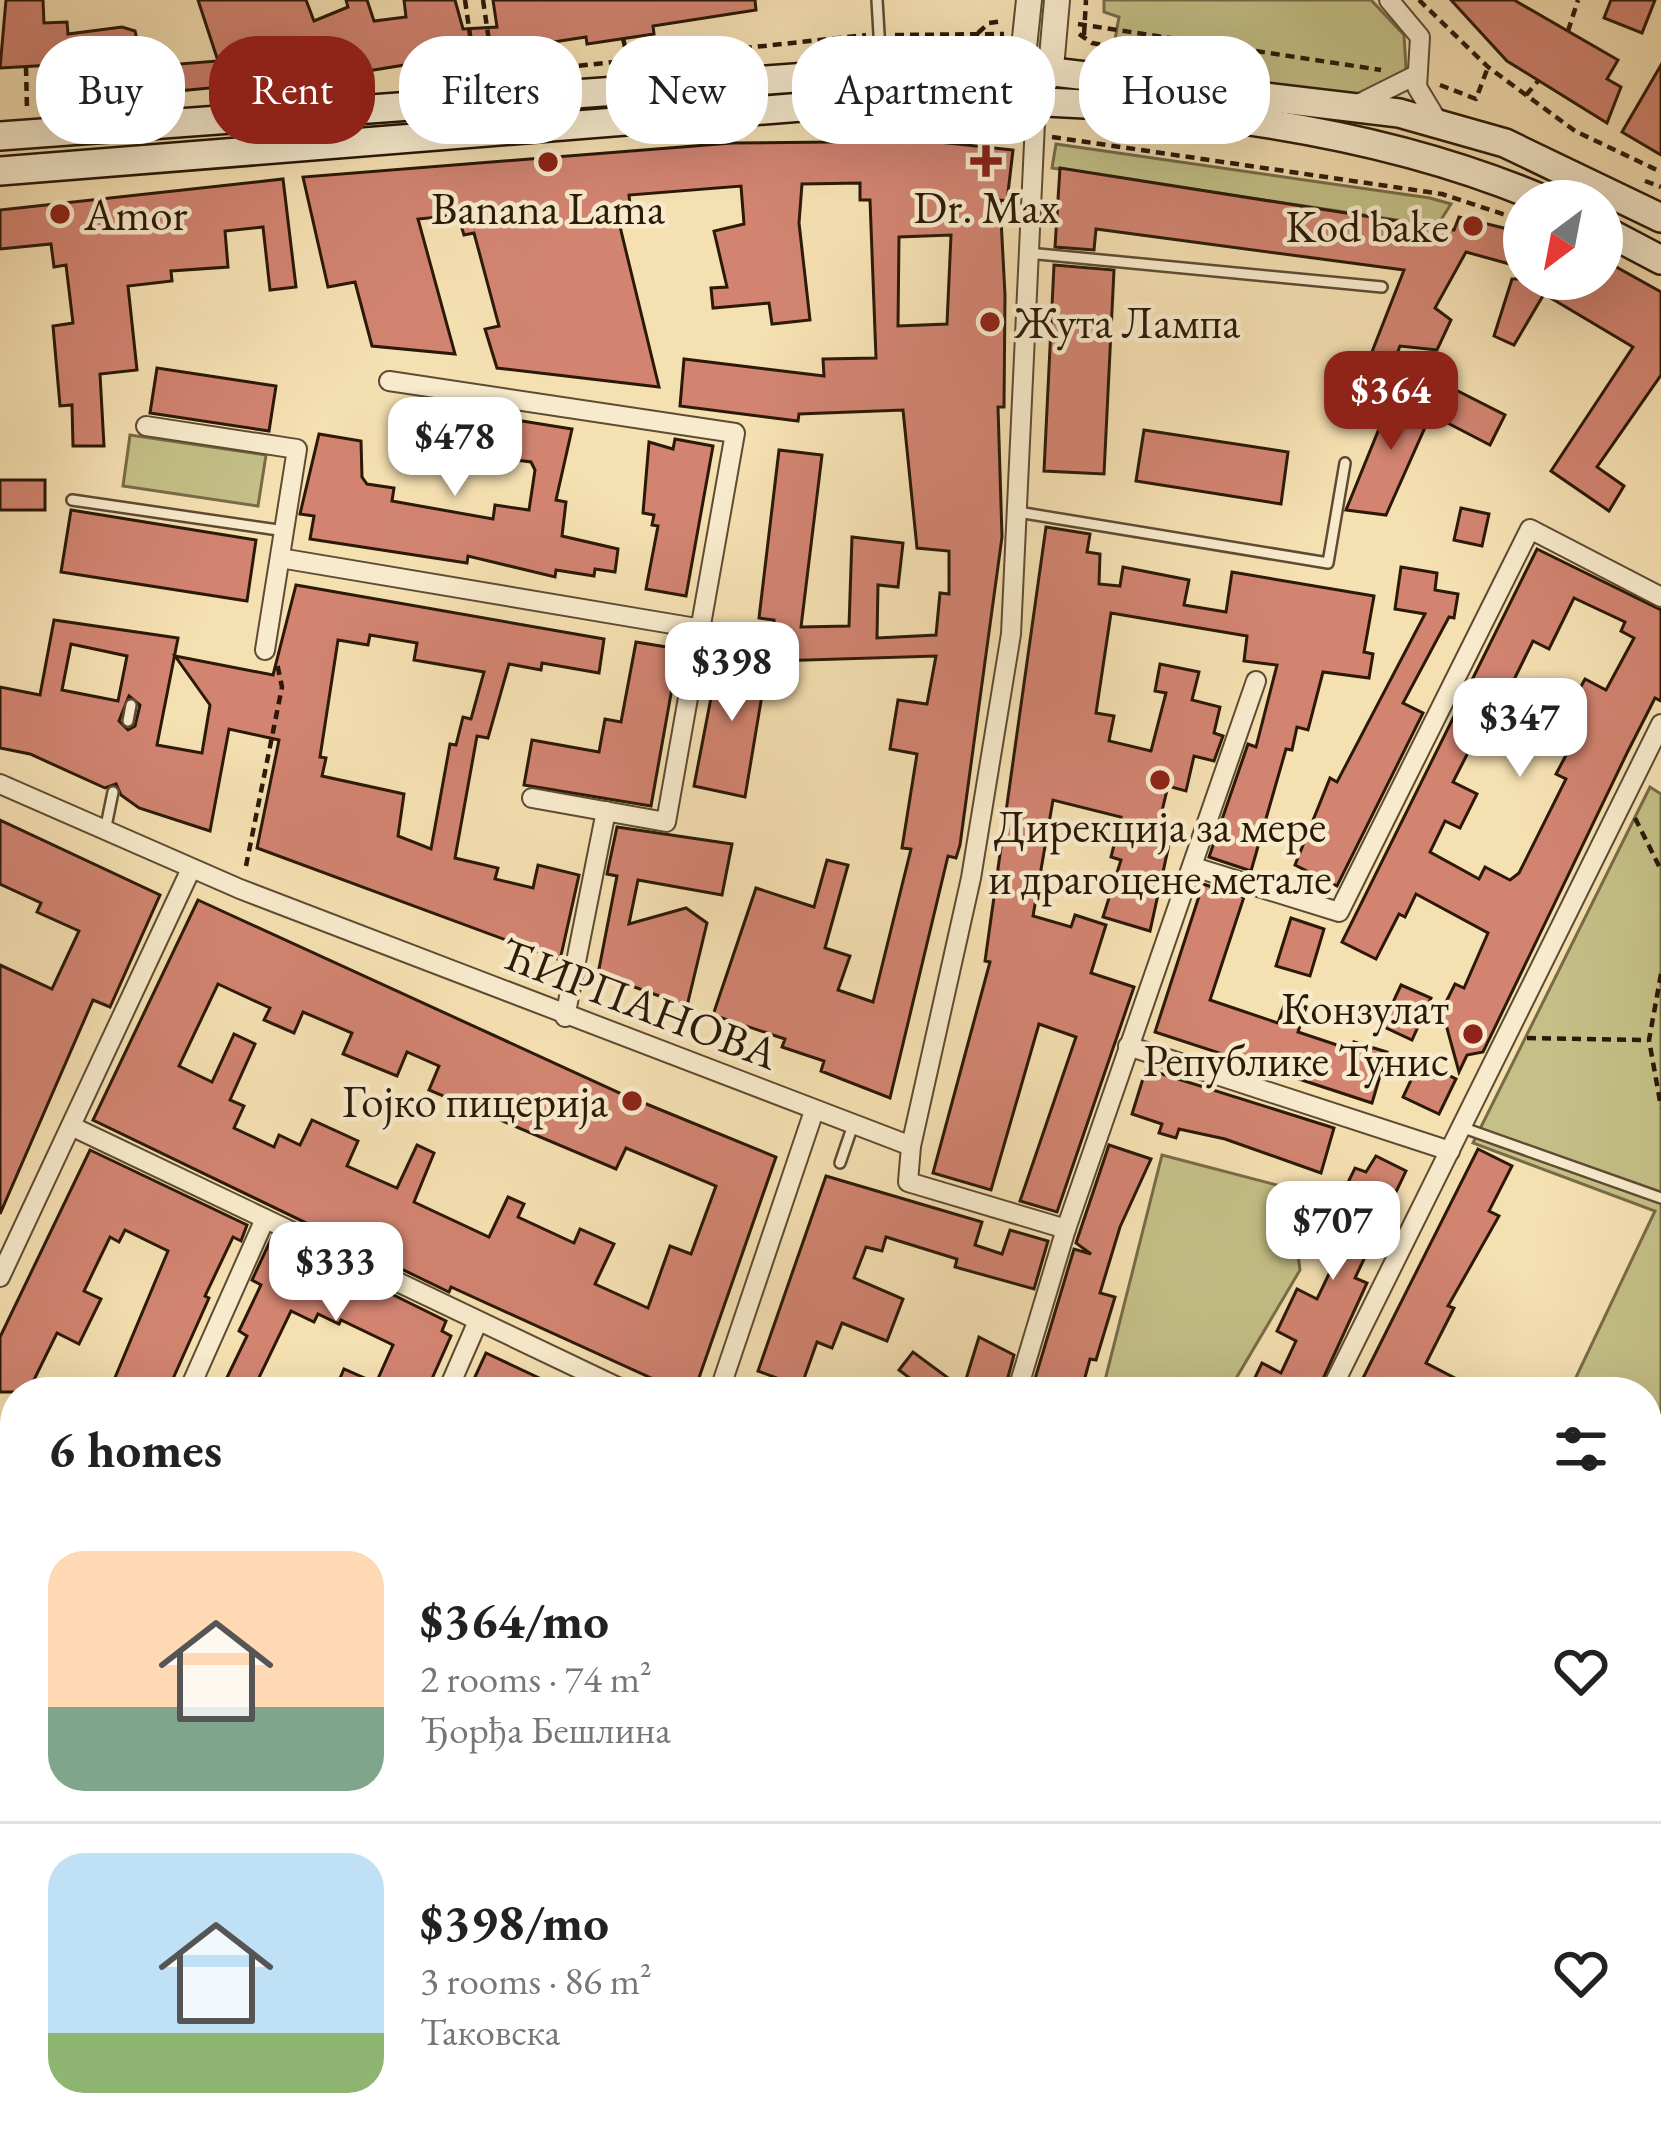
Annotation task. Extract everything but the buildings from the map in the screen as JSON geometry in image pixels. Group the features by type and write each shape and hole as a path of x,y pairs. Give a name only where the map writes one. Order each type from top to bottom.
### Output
{"main road":[{"path":"1055,68 1353,105 1442,125 1573,172 1661,218"},
{"path":"185,124 792,75"},
{"path":"1055,103 1323,133 1461,168 1503,184"},
{"path":"0,171 792,108"},
{"path":"0,136 36,134"},
{"path":"1623,240 1661,260"}],"street":[{"path":"1025,36 1029,0"},
{"path":"1054,36 1057,0"},
{"path":"1400,5 1420,38 1419,77 1426,111 1442,125"},
{"path":"1353,105 1419,77"},
{"path":"1034,144 1018,512 1000,722 911,1146 908,1182 1066,1229"},
{"path":"389,381 735,433 666,822 532,798"},
{"path":"146,426 297,449 265,650"},
{"path":"1194,867 1339,912 1530,530 1661,597"},
{"path":"280,558 702,629"},
{"path":"1022,1377 1066,1229 1256,681"},
{"path":"1337,1377 1661,724"},
{"name":"ЋИРПАНОВА","path":"0,784 191,868 911,1146"},
{"path":"565,1016 606,811"},
{"path":"0,1277 191,868"},
{"path":"1128,1046 1450,1151"},
{"path":"724,1377 814,1111"},
{"path":"70,1126 596,1377"},
{"path":"195,1377 265,1219"},
{"path":"454,1377 478,1322"}],"lane":[{"path":"878,0 880,36"},
{"path":"1028,253 1382,287"},
{"path":"1018,512 1328,563 1345,463"},
{"path":"72,500 285,531"},
{"path":"128,721 131,705"},
{"path":"105,831 113,792"},
{"path":"840,1163 854,1125"},
{"path":"1462,1127 1661,1198"}],"path":[{"path":"465,0 471,36"},
{"path":"483,0 488,36"},
{"path":"1084,34 1086,0"},
{"path":"1419,0 1488,67 1576,131 1661,172"},
{"path":"1568,31 1578,0"},
{"path":"977,33 989,23 1006,20"},
{"path":"1072,23 1383,70"},
{"path":"26,67 27,110"},
{"path":"1419,77 1476,99 1488,67"},
{"path":"1526,94 1538,81"},
{"path":"1055,138 1442,194 1503,214"},
{"path":"246,866 282,687"},
{"path":"1632,814 1661,870"},
{"path":"1661,974 1649,1040 1661,1107"},
{"path":"1522,1037 1649,1040"}],"shaded area":[{"path":"1104,0 1371,0 1404,35 1406,69 1386,89 1354,97 1270,87 1270,36 1116,36 1119,17 1104,12"},
{"path":"1056,144 1451,204 1437,226 1052,168"},
{"path":"130,435 266,455 258,506 123,486"},
{"path":"1650,787 1661,794 1661,1377 1576,1377 1655,1211 1473,1143"},
{"path":"1162,1155 1315,1195 1295,1232 1300,1270 1237,1377 1106,1377"}],"place":[{"name":"Dr. Max","path":"986,161"},
{"name":"Banana Lama","path":"548,162"},
{"name":"Amor","path":"60,214"},
{"name":"Kod bake","path":"1473,226"},
{"name":"Жута Лампа","path":"990,322"},
{"name":"Дирекција за мере и драгоцене метале","path":"1160,780"},
{"name":"Конзулат Републике Тунис","path":"1473,1034"},
{"name":"Гојко пицерија","path":"632,1101"}]}
